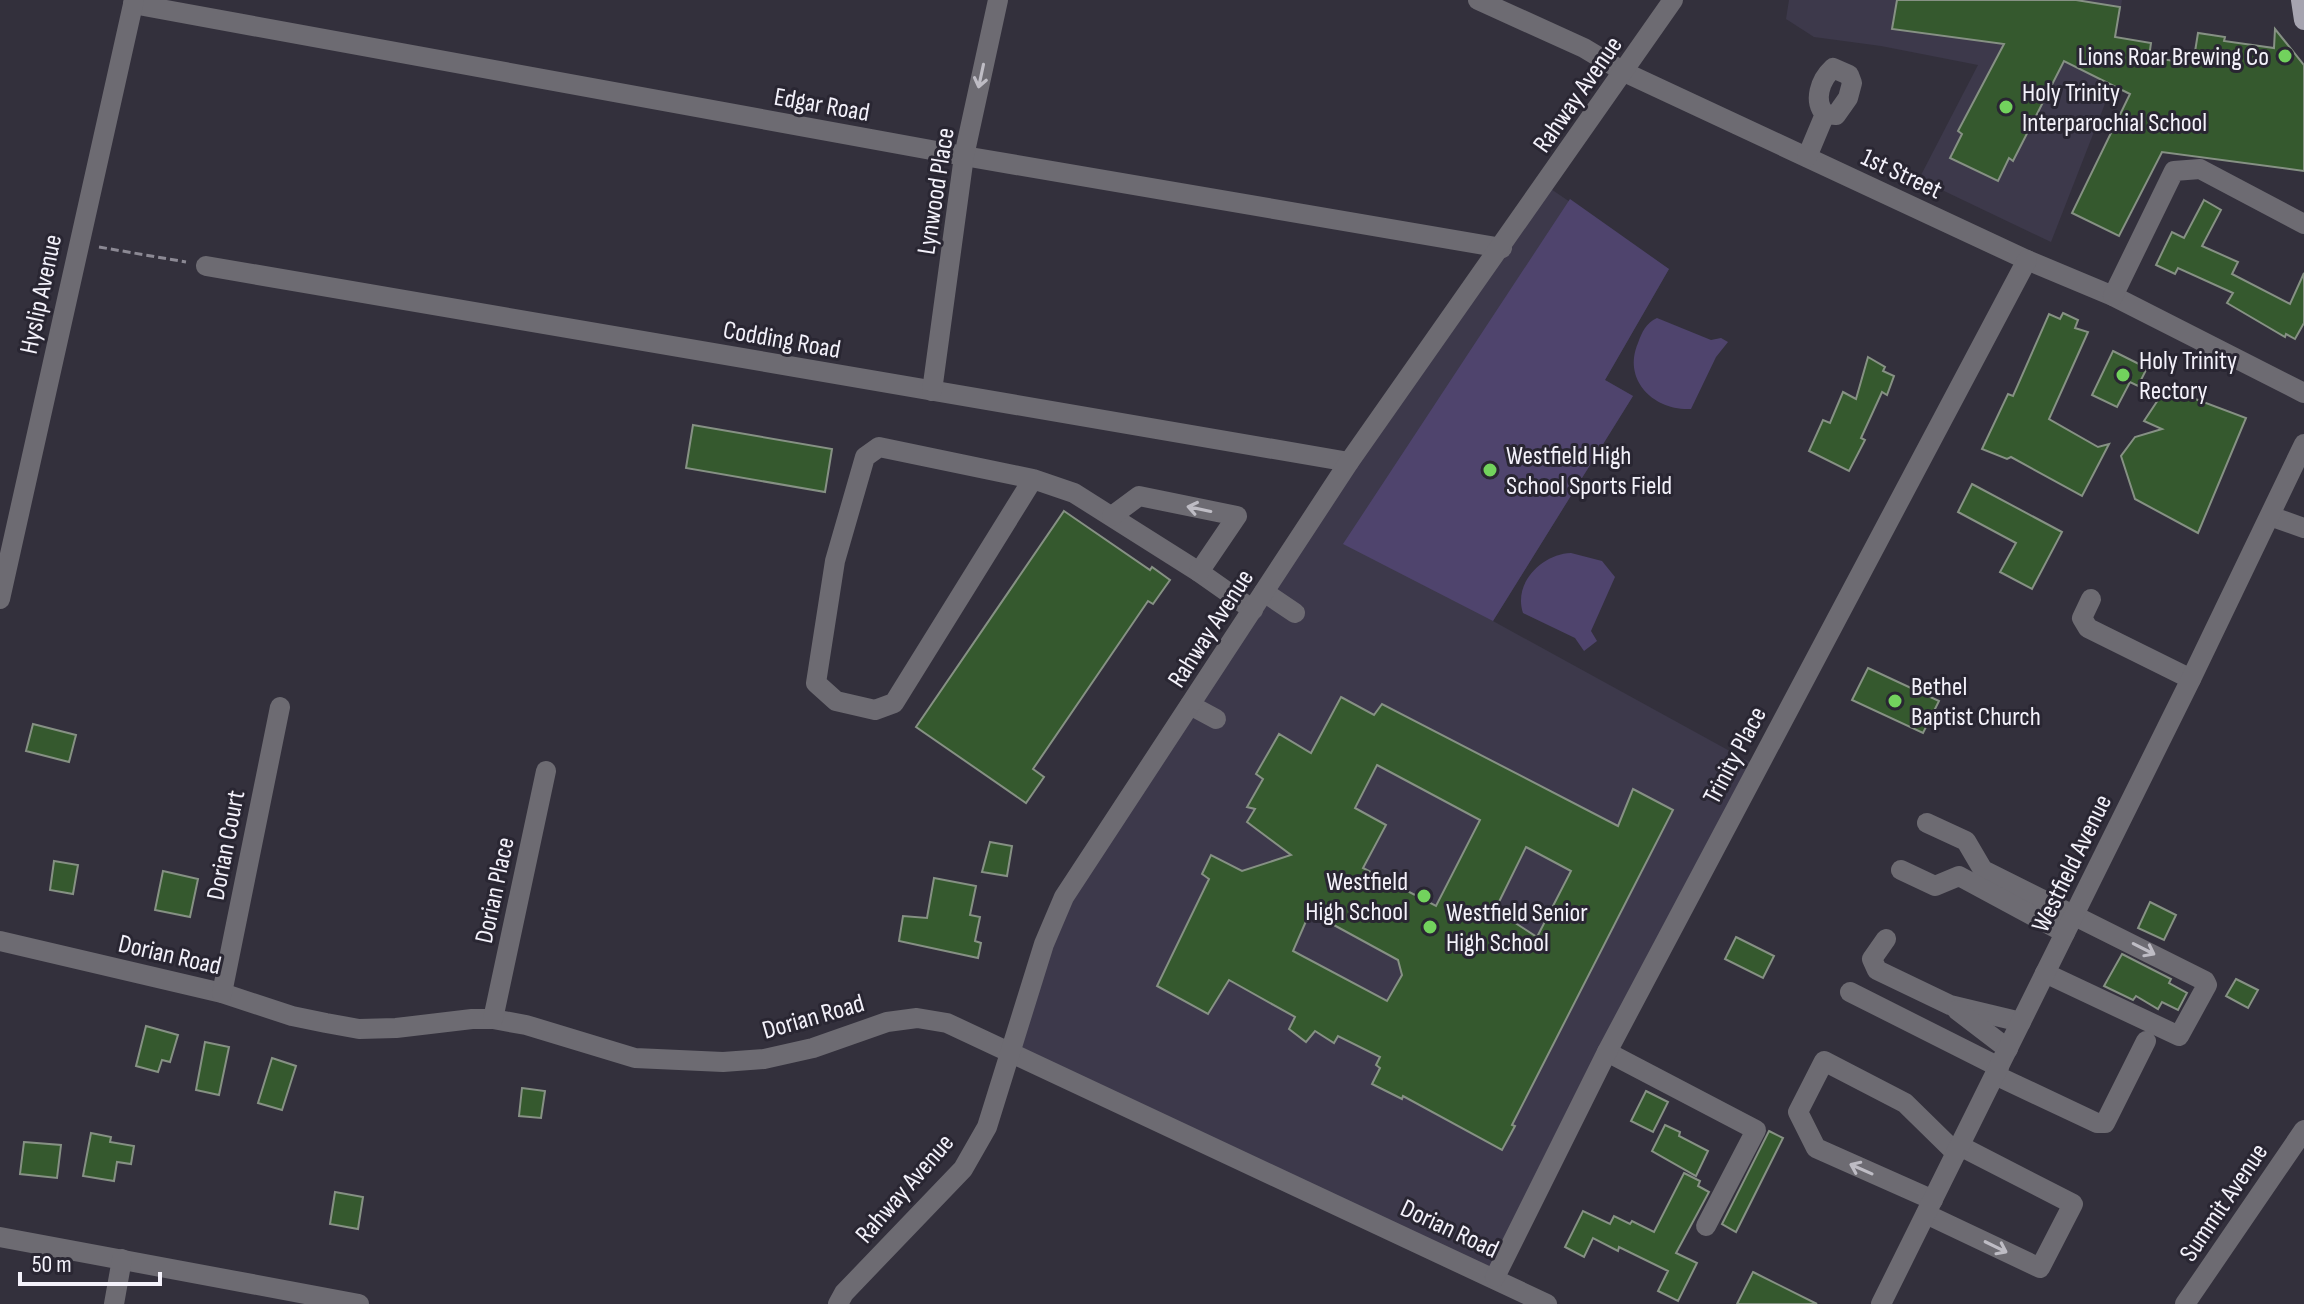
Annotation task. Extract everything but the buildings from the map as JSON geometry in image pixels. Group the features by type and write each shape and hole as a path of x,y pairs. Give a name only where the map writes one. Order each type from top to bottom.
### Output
{"main road":[{"path":"2301,0 2304,20"}],"street":[{"name":"Lynwood Place","path":"932,391 964,156 998,0"},
{"name":"1st Street","path":"1478,0 1584,48 1624,72 2027,260 2113,296 2304,393"},
{"name":"Rahway Avenue","path":"838,1304 844,1293 963,1169 987,1127 1044,944 1064,897 1349,462 1673,0"},
{"name":"Edgar Road","path":"134,2 964,156 1502,248"},
{"name":"Hyslip Avenue","path":"0,599 8,528 134,2"},
{"path":"1807,157 1825,114"},
{"path":"2113,296 2174,171 2200,169 2304,224"},
{"name":"Trinity Place","path":"1495,1277 1607,1052 2027,260"},
{"name":"Codding Road","path":"206,266 1349,462"},
{"name":"Westfield Avenue","path":"1881,1304 2304,444"},
{"path":"1033,479 894,703 875,710 836,701 816,683 835,561 865,457 879,447 1033,479 1074,493 1199,572 1258,601 1295,613"},
{"path":"1112,516 1139,496 1237,516 1199,572"},
{"path":"2270,516 2304,528"},
{"path":"2091,599 2082,618 2088,628 2191,679"},
{"path":"1190,705 1216,719"},
{"name":"Dorian Court","path":"222,993 280,707"},
{"name":"Dorian Place","path":"493,1019 546,771"},
{"path":"1927,823 1966,841 1983,870 2075,913 2205,981 2206,989 2179,1036 2045,973"},
{"path":"1901,870 1935,886 1959,876 2065,933"},
{"path":"1886,939 1872,959 1877,970 1950,1005 2021,1022"},
{"name":"Dorian Road","path":"0,941 222,993 292,1016 359,1029 493,1019 526,1025 635,1058 683,1062 764,1059 813,1048 887,1022 917,1018 947,1023 1547,1304"},
{"path":"1850,992 2000,1064 2097,1123 2105,1123 2146,1041"},
{"path":"1950,1005 2000,1064"},
{"path":"1607,1052 1756,1130 1706,1226"},
{"path":"1824,1061 1905,1103 1958,1149 2073,1204 2040,1268 1929,1207 1816,1148 1798,1112 1824,1061"},
{"name":"Summit Avenue","path":"2185,1304 2304,1130"},
{"path":"0,1237 359,1304"},
{"path":"114,1304 122,1259"}],"path":[{"path":"78,244 206,266"}],"shaded area":[{"path":"1789,0 2122,0 2106,101 2051,242 1919,179 1978,65 1881,46 1814,37 1786,19"},
{"path":"1545,185 1669,269 1605,380 1633,396 1493,621 1757,766 1495,1277 1010,1052 1064,897"},
{"name":"Westfield High School Sports Field","path":"1570,199 1669,269 1605,380 1633,396 1493,621 1343,544"},
{"path":"1657,318 1711,340 1721,338 1728,342 1716,357 1691,409 1665,405 1645,391 1638,381 1634,357 1638,343 1645,328"},
{"path":"1571,553 1602,561 1615,577 1591,631 1597,641 1584,651 1575,638 1523,613 1521,602 1522,591 1532,572 1550,559"}],"place":[{"name":"Lions Roar Brewing Co","path":"2285,56"},
{"name":"Holy Trinity Interparochial School","path":"2006,107"},
{"name":"Holy Trinity Rectory","path":"2123,375"},
{"name":"Westfield High School Sports Field","path":"1490,470"},
{"name":"Bethel Baptist Church","path":"1895,701"},
{"name":"Westfield High School","path":"1424,896"},
{"name":"Westfield Senior High School","path":"1430,927"}]}
